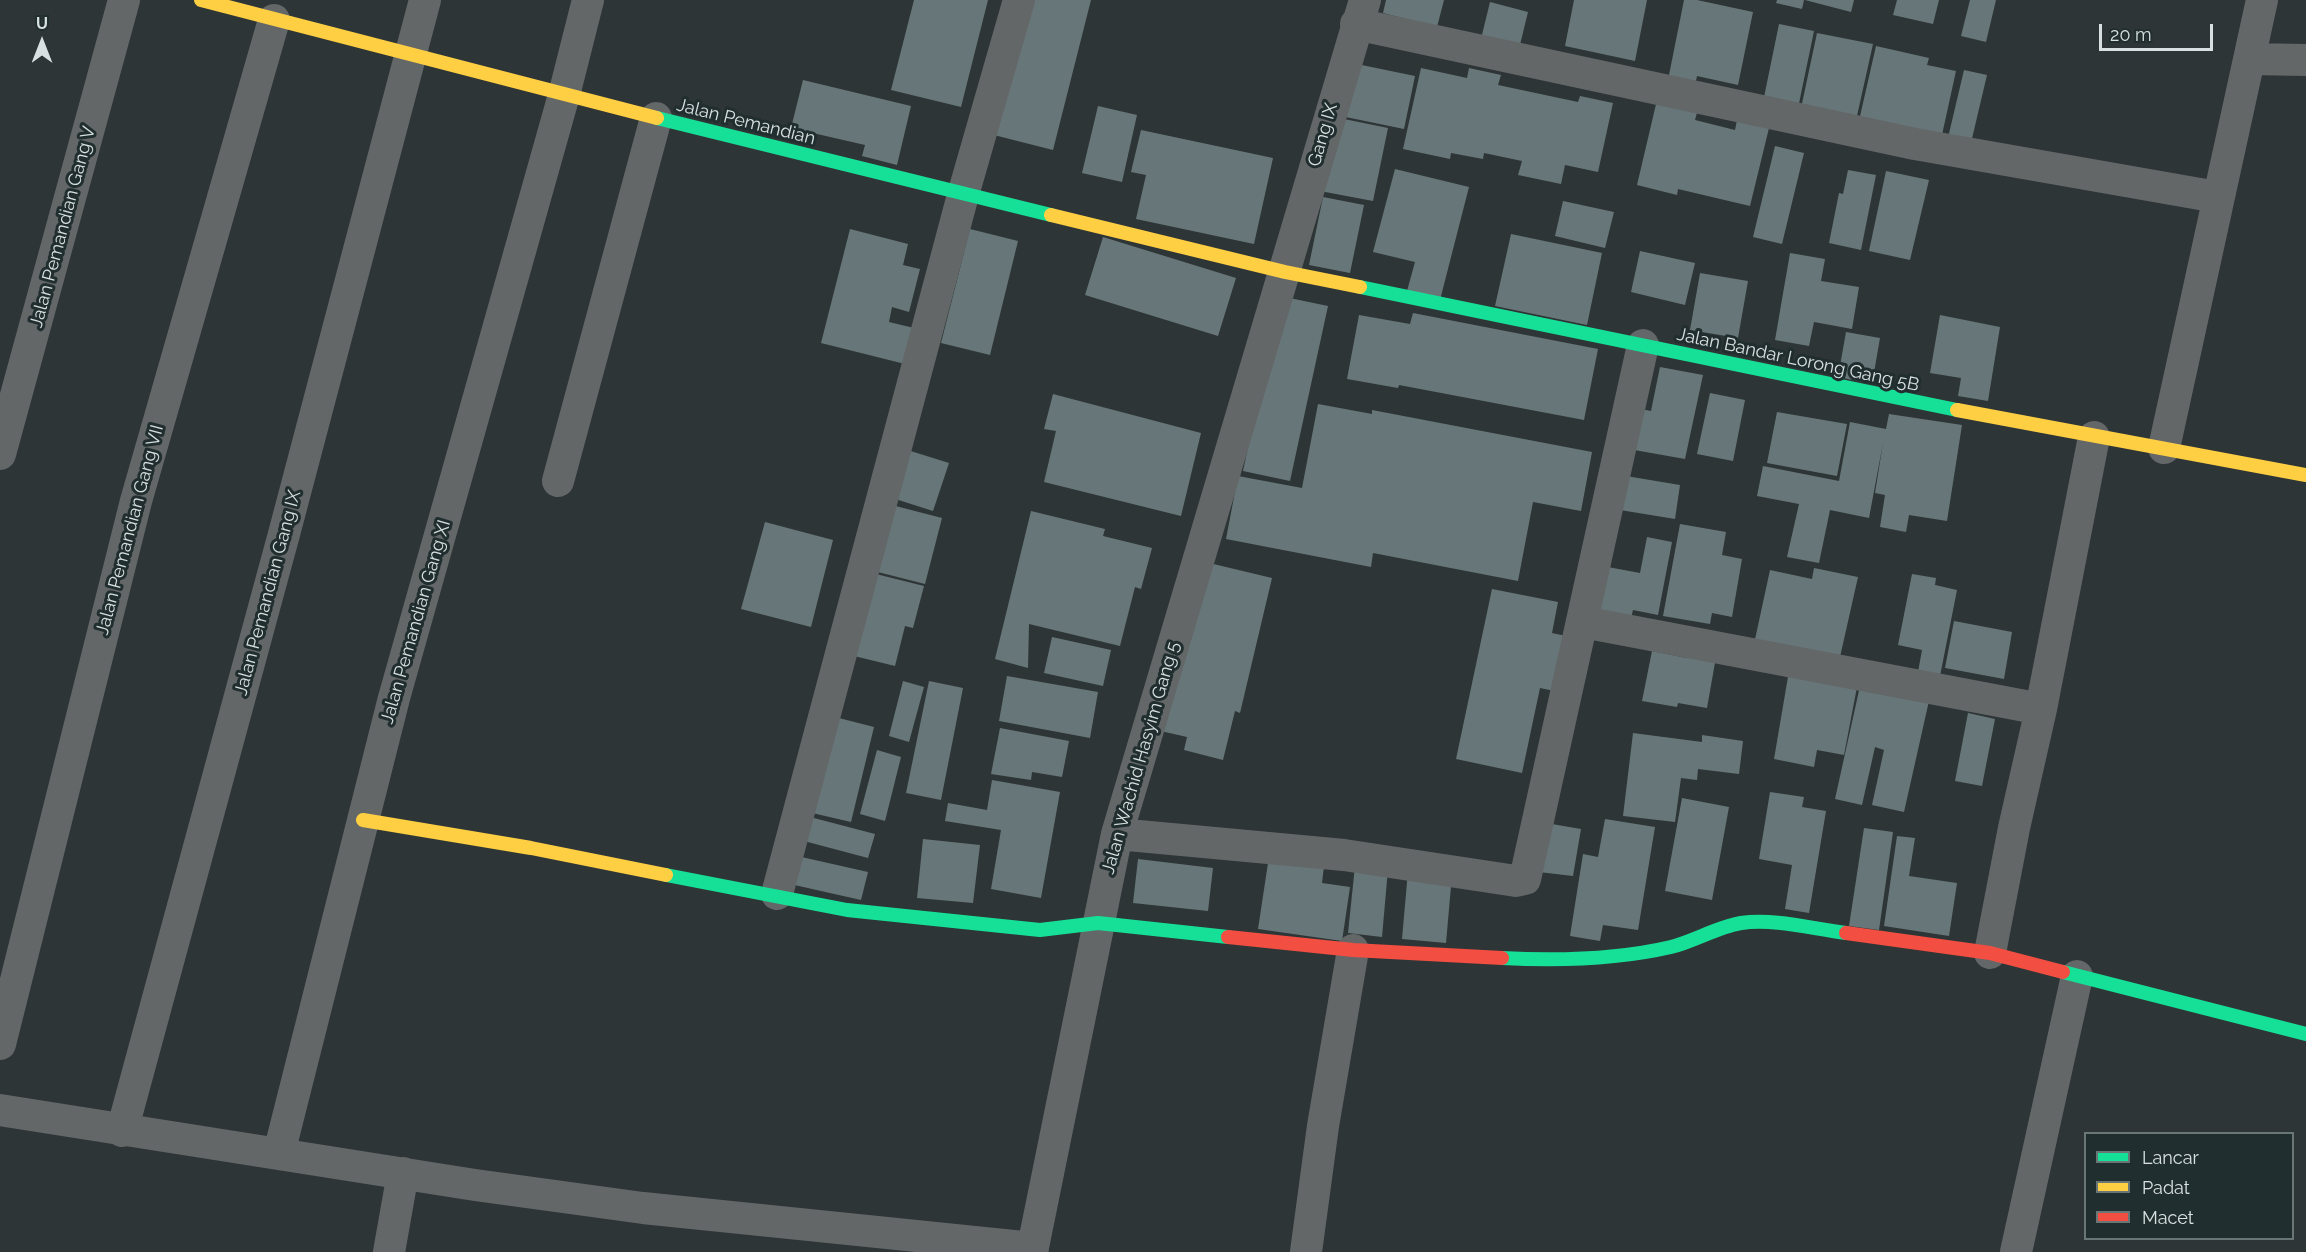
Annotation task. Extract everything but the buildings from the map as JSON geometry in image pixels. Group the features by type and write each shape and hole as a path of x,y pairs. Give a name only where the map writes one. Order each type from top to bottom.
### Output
{"street":[{"name":"Jalan Pemandian Gang V","path":"0,453 124,0"},
{"name":"Jalan Pemandian","path":"201,0 564,95 963,195 1285,272"},
{"name":"Jalan Pemandian Gang IX","path":"122,1131 284,534 425,0"},
{"name":"Jalan Pemandian Gang XI","path":"279,1153 394,698 564,95 588,0"},
{"path":"777,894 963,195 1019,0"},
{"path":"2164,448 2217,197 2262,0"},
{"path":"1360,12 1915,144 2217,197"},
{"name":"Gang IX","path":"1285,272 1360,12"},
{"name":"Jalan Pemandian Gang VII","path":"0,1044 136,501 274,20"},
{"path":"2250,59 2306,60"},
{"path":"558,481 656,118"},
{"name":"Jalan Bandar Lorong Gang 5B","path":"1285,272 1643,345 1848,390 2306,475"},
{"name":"Jalan Wachid Hasyim Gang 5","path":"1033,1250 1117,834 1285,272"},
{"path":"1117,834 1344,855 1516,881 1525,879 1643,345"},
{"path":"1990,953 2094,437"},
{"path":"1583,622 2041,709"},
{"path":"363,820 777,894 847,910 1040,930 1098,923 1353,950 1542,960 1618,958 1675,946 1740,923 1764,922 1990,953 2306,1034"},
{"path":"1306,1252 1323,1126 1353,950"},
{"path":"2016,1252 2077,976"},
{"path":"0,1110 122,1131 643,1208 1033,1250"},
{"path":"389,1252 403,1173"}],"traffic: fast":[{"path":"657,118 1051,215"},
{"path":"1360,287 1957,410"},
{"path":"666,875 847,910 1040,930 1098,923 1228,937"},
{"path":"1502,958 1566,959 1629,955 1671,947 1723,928 1754,922 1780,923 1846,933"},
{"path":"2063,972 2306,1034"}],"traffic: slow":[{"path":"201,0 657,118"},
{"path":"1051,215 1285,272 1360,287"},
{"path":"1957,410 2306,475"},
{"path":"363,820 531,848 666,875"}],"traffic: jam":[{"path":"1846,933 1990,953 2063,972"},
{"path":"1228,937 1353,950 1502,958"}]}
